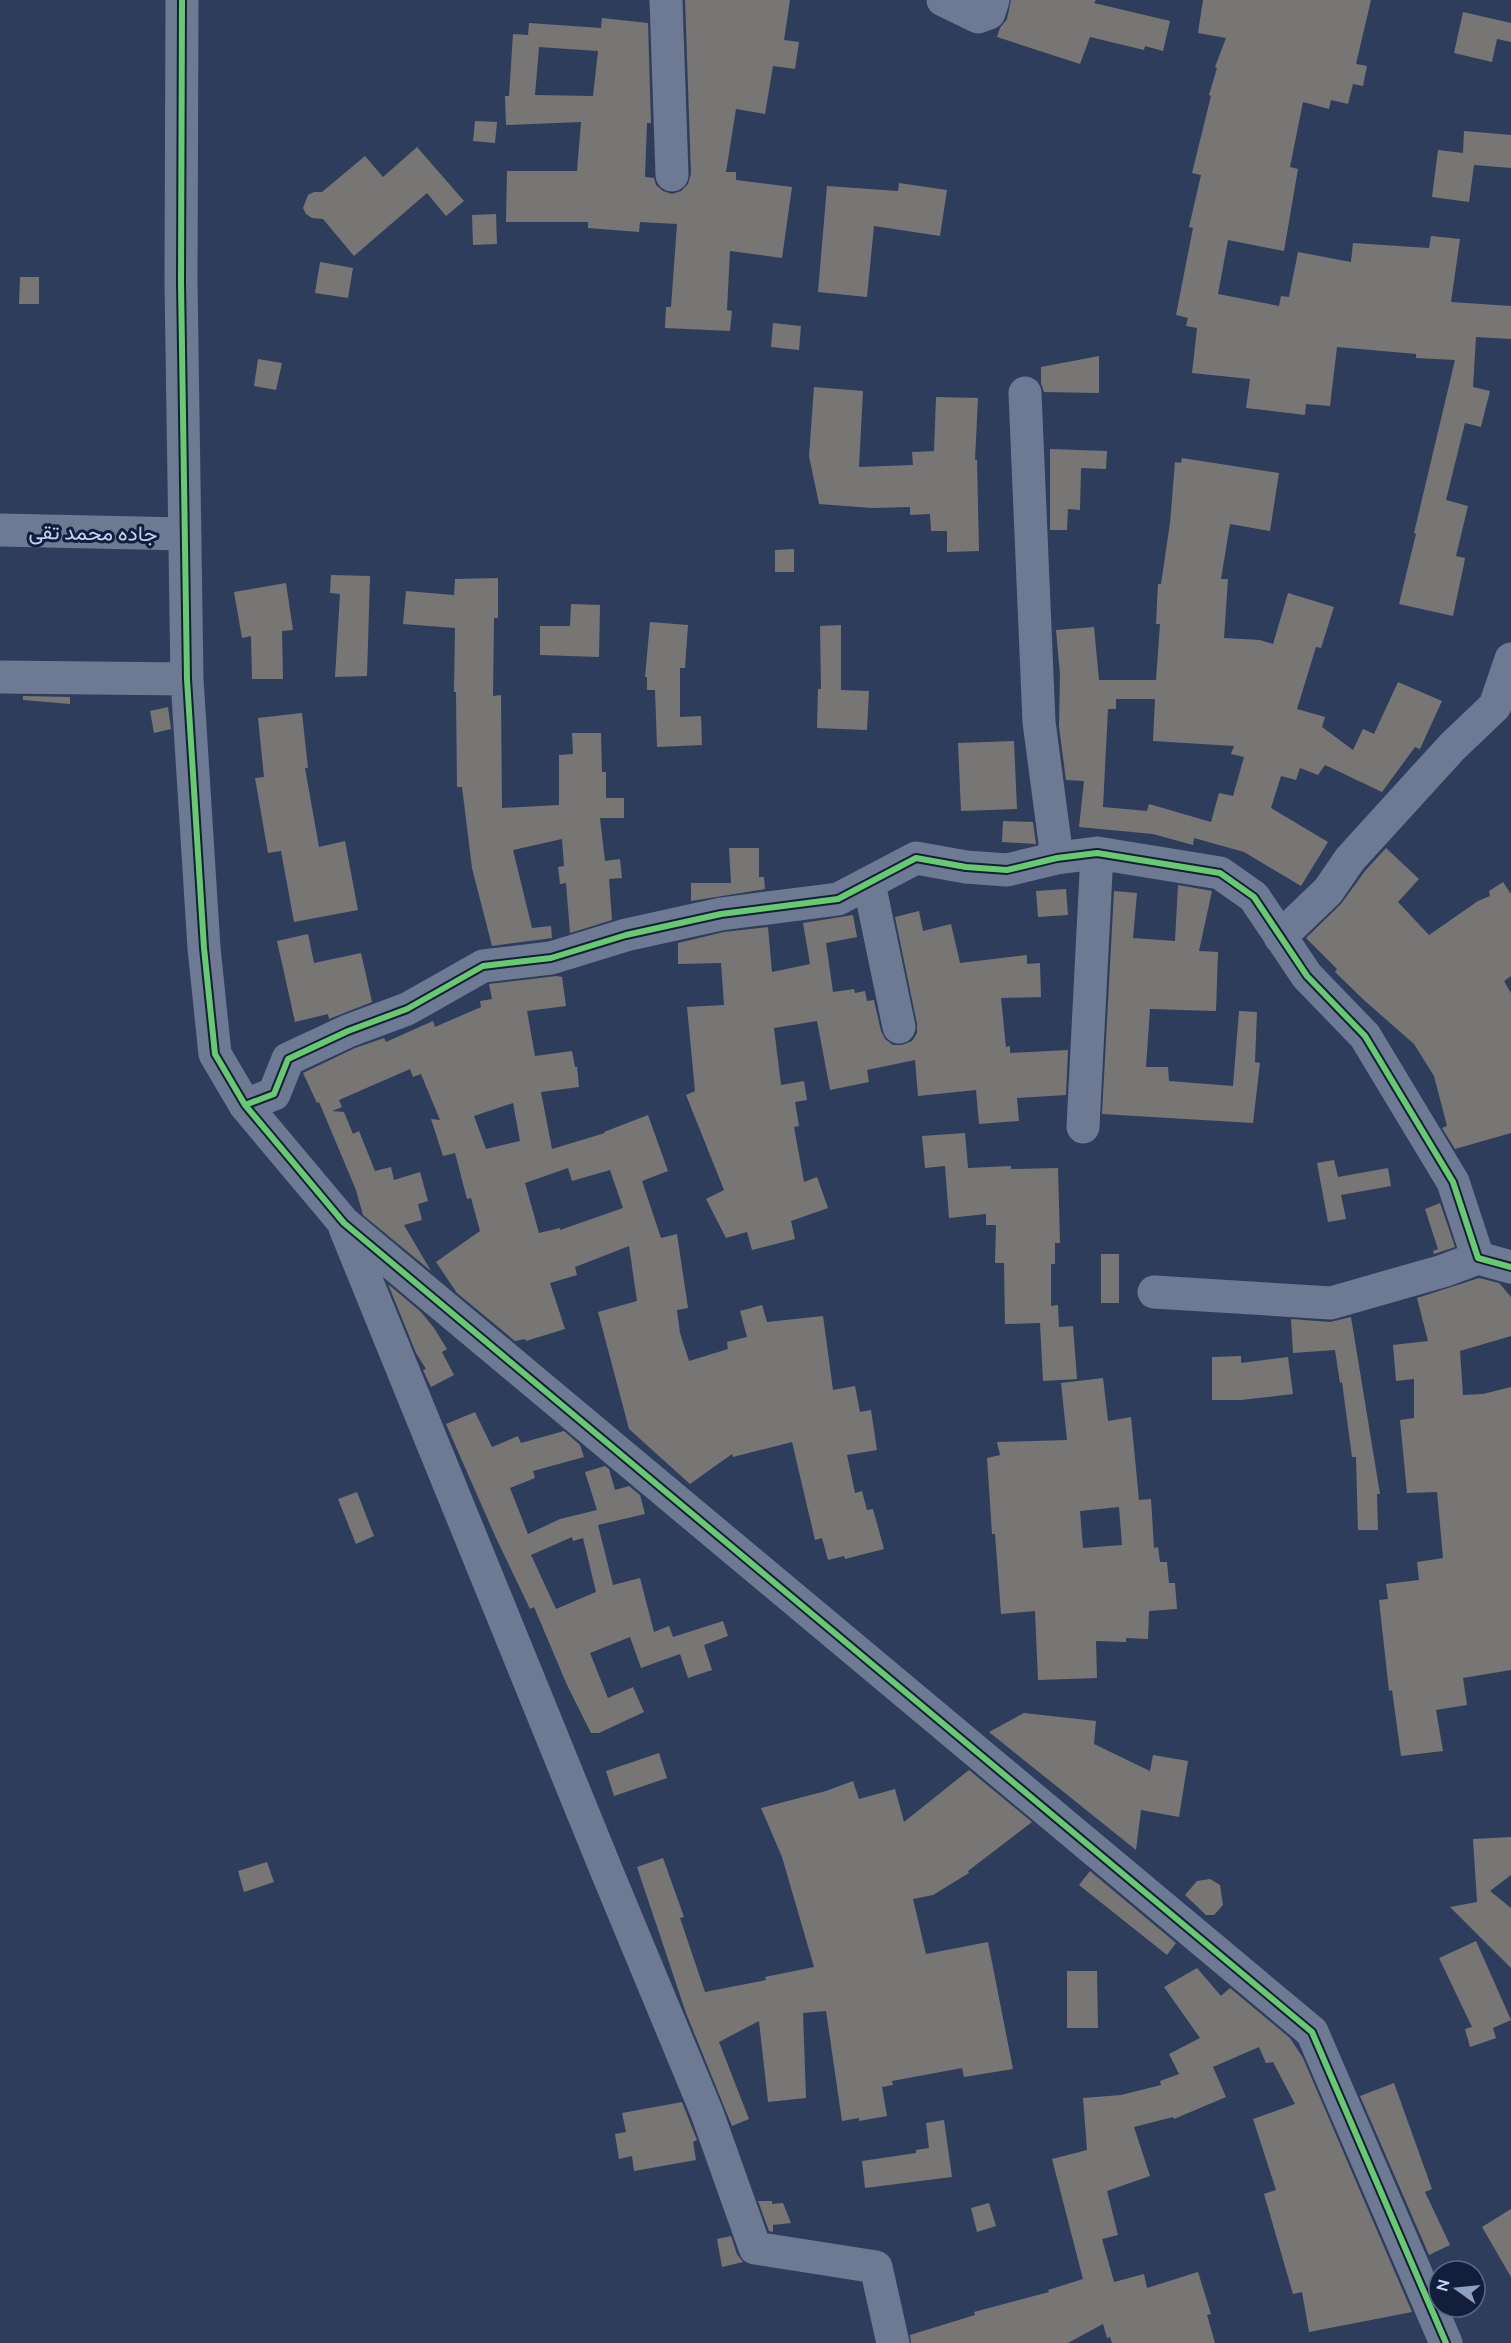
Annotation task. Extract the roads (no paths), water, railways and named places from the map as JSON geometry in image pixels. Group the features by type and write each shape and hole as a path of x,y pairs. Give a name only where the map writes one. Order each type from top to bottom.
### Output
{"street":[{"path":"182,0 182,282 188,679 204,948 215,1054 245,1105 344,1223 1312,2032 1446,2343"},
{"path":"666,0 672,175"},
{"path":"943,0 978,17 989,13 993,0"},
{"path":"1025,393 1039,722 1057,858"},
{"name":"جاده محمد تقی","path":"0,530 185,534"},
{"path":"1280,937 1328,891 1350,859 1452,747 1495,706 1511,659"},
{"path":"0,676 188,679"},
{"path":"1083,1127 1097,853"},
{"path":"245,1105 274,1094 288,1059 348,1031 407,1009 483,966 551,958 626,935 721,914 838,898 916,858 966,867 1007,870 1057,858 1097,853 1220,873 1254,897 1307,976 1365,1036 1453,1182 1478,1258"},
{"path":"869,884 899,1027"},
{"path":"344,1223 598,1851 707,2113 755,2248 876,2267 893,2343"},
{"path":"1154,1292 1331,1303 1443,1271 1478,1258 1511,1267"}]}
